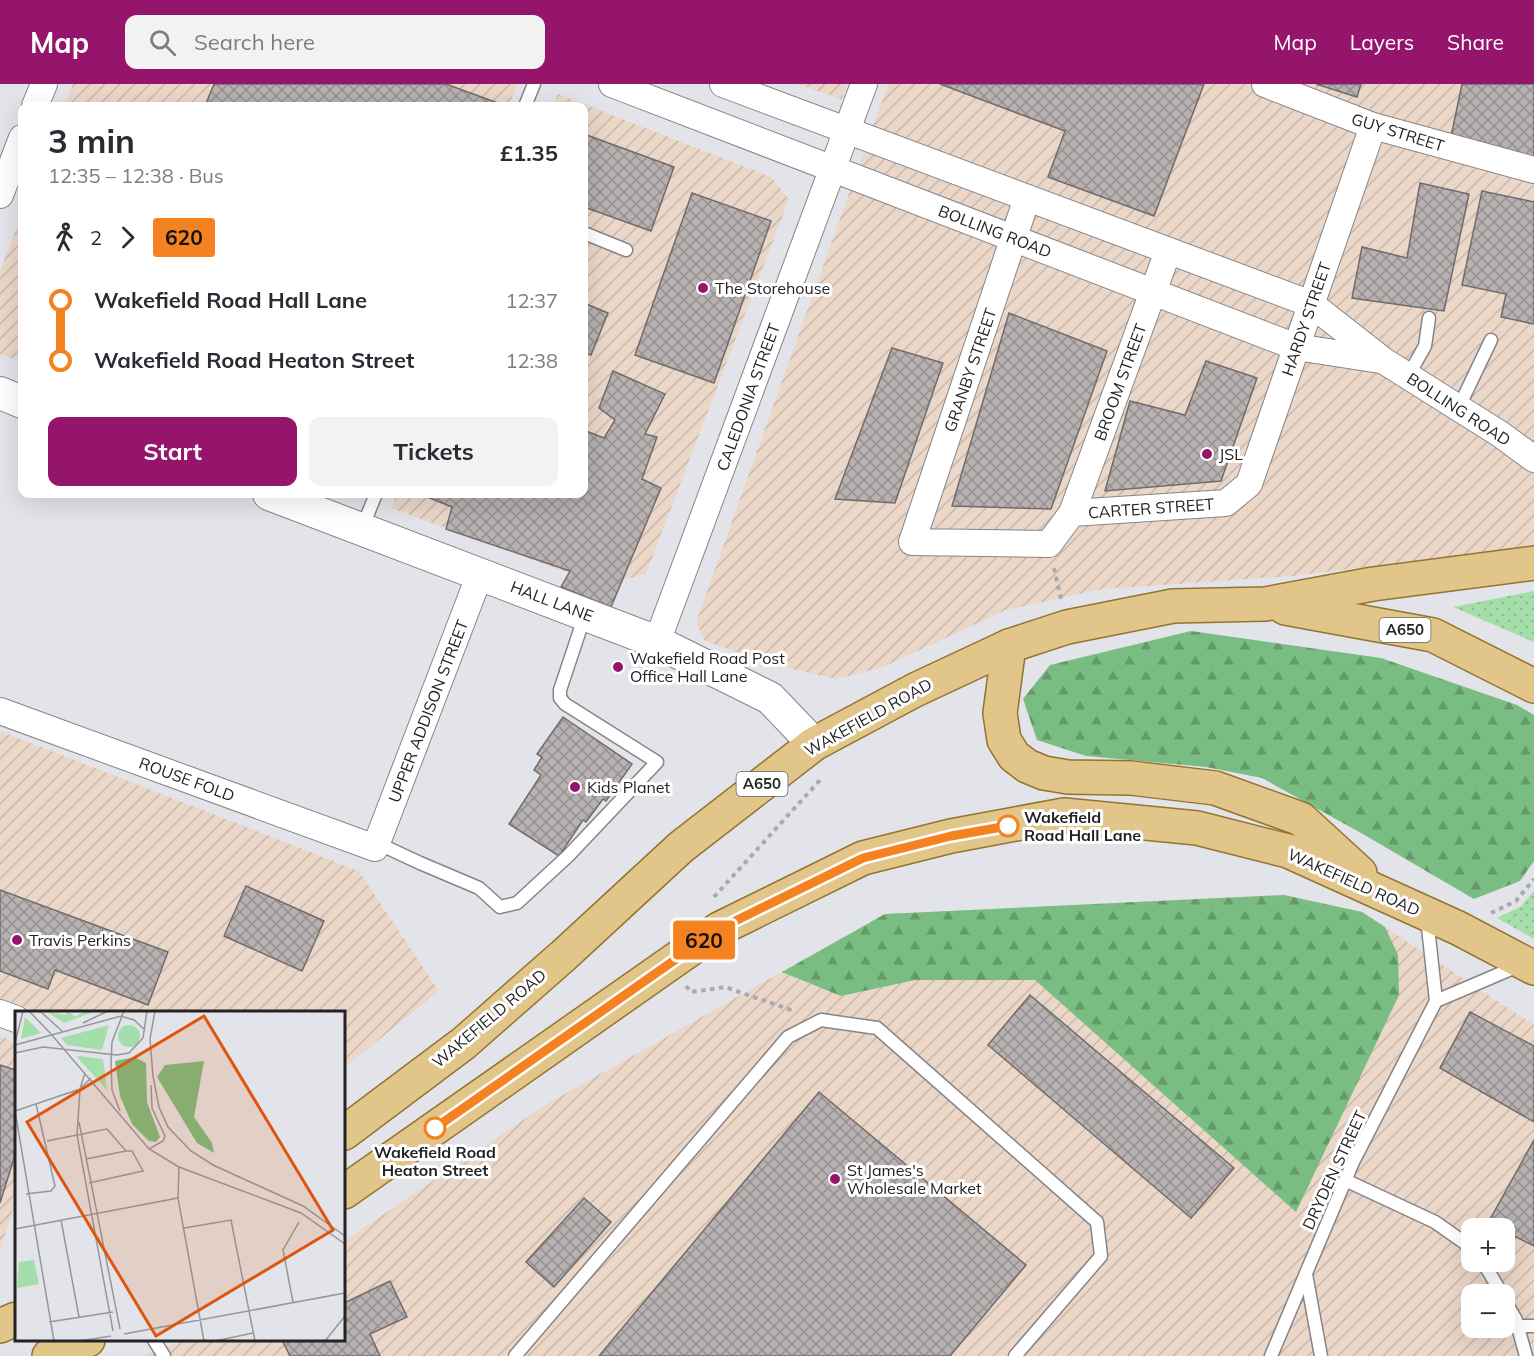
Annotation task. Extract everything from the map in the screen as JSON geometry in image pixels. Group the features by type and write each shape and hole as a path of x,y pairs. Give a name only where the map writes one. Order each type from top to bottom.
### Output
{"main road":[{"path":"1265,604 1372,584 1534,563"},
{"name":"WAKEFIELD ROAD","path":"345,1132 464,1043 681,847 814,744 915,690 1009,645 1067,627 1173,606 1265,604"},
{"name":"A650","path":"1265,604 1433,635 1534,686"},
{"path":"1009,645 1000,714 1004,740 1014,756 1027,766 1044,773 1068,777 1131,778 1215,788 1301,819 1381,893"},
{"name":"WAKEFIELD ROAD","path":"345,1191 712,934 863,858 951,836 1064,815 1197,828 1288,851 1458,928 1529,966"},
{"path":"0,1326 15,1319"},
{"path":"49,1356 86,1341"}],"street":[{"path":"37,102 44,84"},
{"name":"BOLLING ROAD","path":"612,84 1296,347 1384,361"},
{"name":"BOLLING ROAD","path":"723,84 1311,304 1384,361 1500,434 1534,459"},
{"name":"CALEDONIA STREET","path":"657,642 864,84"},
{"name":"GUY STREET","path":"1265,84 1373,126 1534,170"},
{"name":"HARDY STREET","path":"1226,503 1249,484 1373,126"},
{"path":"0,195 18,148"},
{"name":"GRANBY STREET","path":"1027,198 912,542 1049,544"},
{"name":"BROOM STREET","path":"1072,513 1168,250"},
{"path":"0,393 18,400"},
{"name":"HALL LANE","path":"280,498 657,642 770,698 814,744"},
{"name":"CARTER STREET","path":"1049,544 1072,513 1226,503"},
{"name":"UPPER ADDISON STREET","path":"376,845 480,574"},
{"name":"ROUSE FOLD","path":"0,711 376,845"},
{"path":"0,1012 15,1019"}],"lane":[{"path":"527,102 534,84"},
{"path":"588,235 626,250"},
{"path":"1408,376 1425,346 1429,318"},
{"path":"1458,408 1491,340"},
{"path":"362,528 374,498"},
{"path":"376,845 479,888 500,907 517,903 568,856 657,762 565,704 560,698 560,690 585,614"},
{"path":"1426,914 1436,1001 1529,966"},
{"name":"DRYDEN STREET","path":"1271,1356 1345,1180 1436,1001"},
{"path":"516,1356 788,1037 821,1020 877,1028 1097,1221 1101,1256 1015,1356"},
{"path":"1345,1180 1435,1222 1461,1240"},
{"path":"1306,1273 1322,1356"},
{"path":"1515,1320 1526,1356"},
{"path":"1518,1326 1534,1326"},
{"path":"155,1341 164,1356"}],"path":[{"path":"1049,544 1067,627"},
{"path":"712,934 699,913 828,771 814,744"},
{"path":"1458,928 1516,901 1534,879"},
{"path":"671,963 691,992 725,987 821,1020"}],"shaded area":[{"path":"73,84 518,84 510,102 66,102"},
{"path":"798,84 847,84 842,100"},
{"path":"888,84 1534,84 1534,546 1293,576 1103,589 1006,610 883,667 836,679 774,665 705,641 696,622"},
{"path":"558,94 579,102 555,102"},
{"path":"588,106 771,177 789,199 646,574 601,585 391,508 395,498 588,498"},
{"path":"18,224 18,361 0,354 0,271"},
{"path":"0,731 359,871 439,991 345,1067 345,1011 35,1011 0,998"},
{"path":"1284,895 1362,912 1534,1025 1534,1356 140,1356 182,1341 345,1341 345,1240 547,1104 885,914"},
{"path":"0,1036 15,1043 15,1204 0,1249"}],"green space":[{"path":"1534,591 1534,642 1453,607"},
{"path":"1191,631 1381,658 1517,705 1534,715 1534,861 1520,881 1474,899 1262,778 1206,767 1086,756 1037,740 1023,699 1050,665"},
{"path":"1534,891 1534,939 1497,918 1520,907"},
{"path":"1284,895 1362,912 1385,927 1398,955 1399,995 1296,1212 1035,980 915,980 841,996 782,972 885,914"}],"building":[{"path":"214,84 446,84 495,102 207,102"},
{"path":"940,84 1204,84 1154,216 1048,177 1065,131"},
{"path":"1316,84 1361,84 1357,97"},
{"path":"1462,84 1534,84 1534,166 1449,146"},
{"path":"588,135 674,167 651,231 588,208"},
{"path":"1420,183 1469,194 1444,311 1352,298 1362,247 1407,258"},
{"path":"1482,191 1534,202 1534,324 1501,317 1506,294 1462,285"},
{"name":"The Storehouse","path":"692,193 771,221 714,383 635,355"},
{"path":"588,305 608,313 591,355 588,354"},
{"path":"1009,313 1107,351 1051,509 952,506"},
{"path":"892,348 943,363 895,503 835,499"},
{"path":"1206,361 1257,378 1221,481 1105,491 1130,401 1185,415"},
{"path":"613,371 665,394 645,434 657,437 642,479 661,488 611,607 561,587 570,571 446,529 452,507 430,498 588,498 588,432 604,438 615,420 599,408"},
{"name":"Kids Planet","path":"563,717 632,764 606,801 603,799 586,822 583,820 559,856 509,824 541,775 534,770 542,757 537,754"},
{"path":"246,886 324,921 302,971 224,936"},
{"path":"0,890 168,952 148,1005 55,970 48,989 0,971"},
{"path":"1030,995 1234,1168 1191,1218 988,1045"},
{"path":"1470,1012 1534,1046 1534,1122 1440,1068"},
{"path":"0,1065 15,1070 15,1155 0,1203"},
{"name":"St James's Wholesale Market","path":"819,1092 1026,1265 950,1356 599,1356"},
{"path":"1534,1140 1534,1246 1515,1236 1515,1218 1491,1218"},
{"path":"584,1198 611,1222 554,1287 526,1262"},
{"path":"390,1281 407,1317 370,1334 380,1356 290,1356 282,1341 345,1341 345,1303"}],"bus line":[{"name":"620","path":"435,1128 719,929 863,858 951,836 1008,826"}],"place":[{"name":"The Storehouse","path":"703,288"},
{"name":"JSL","path":"1207,454"},
{"name":"Wakefield Road Post Office Hall Lane","path":"618,667"},
{"name":"Kids Planet","path":"575,787"},
{"name":"Wakefield Road Hall Lane","path":"1008,826"},
{"name":"Travis Perkins","path":"17,940"},
{"name":"Wakefield Road Heaton Street","path":"435,1128"},
{"name":"St James's Wholesale Market","path":"835,1179"}]}
